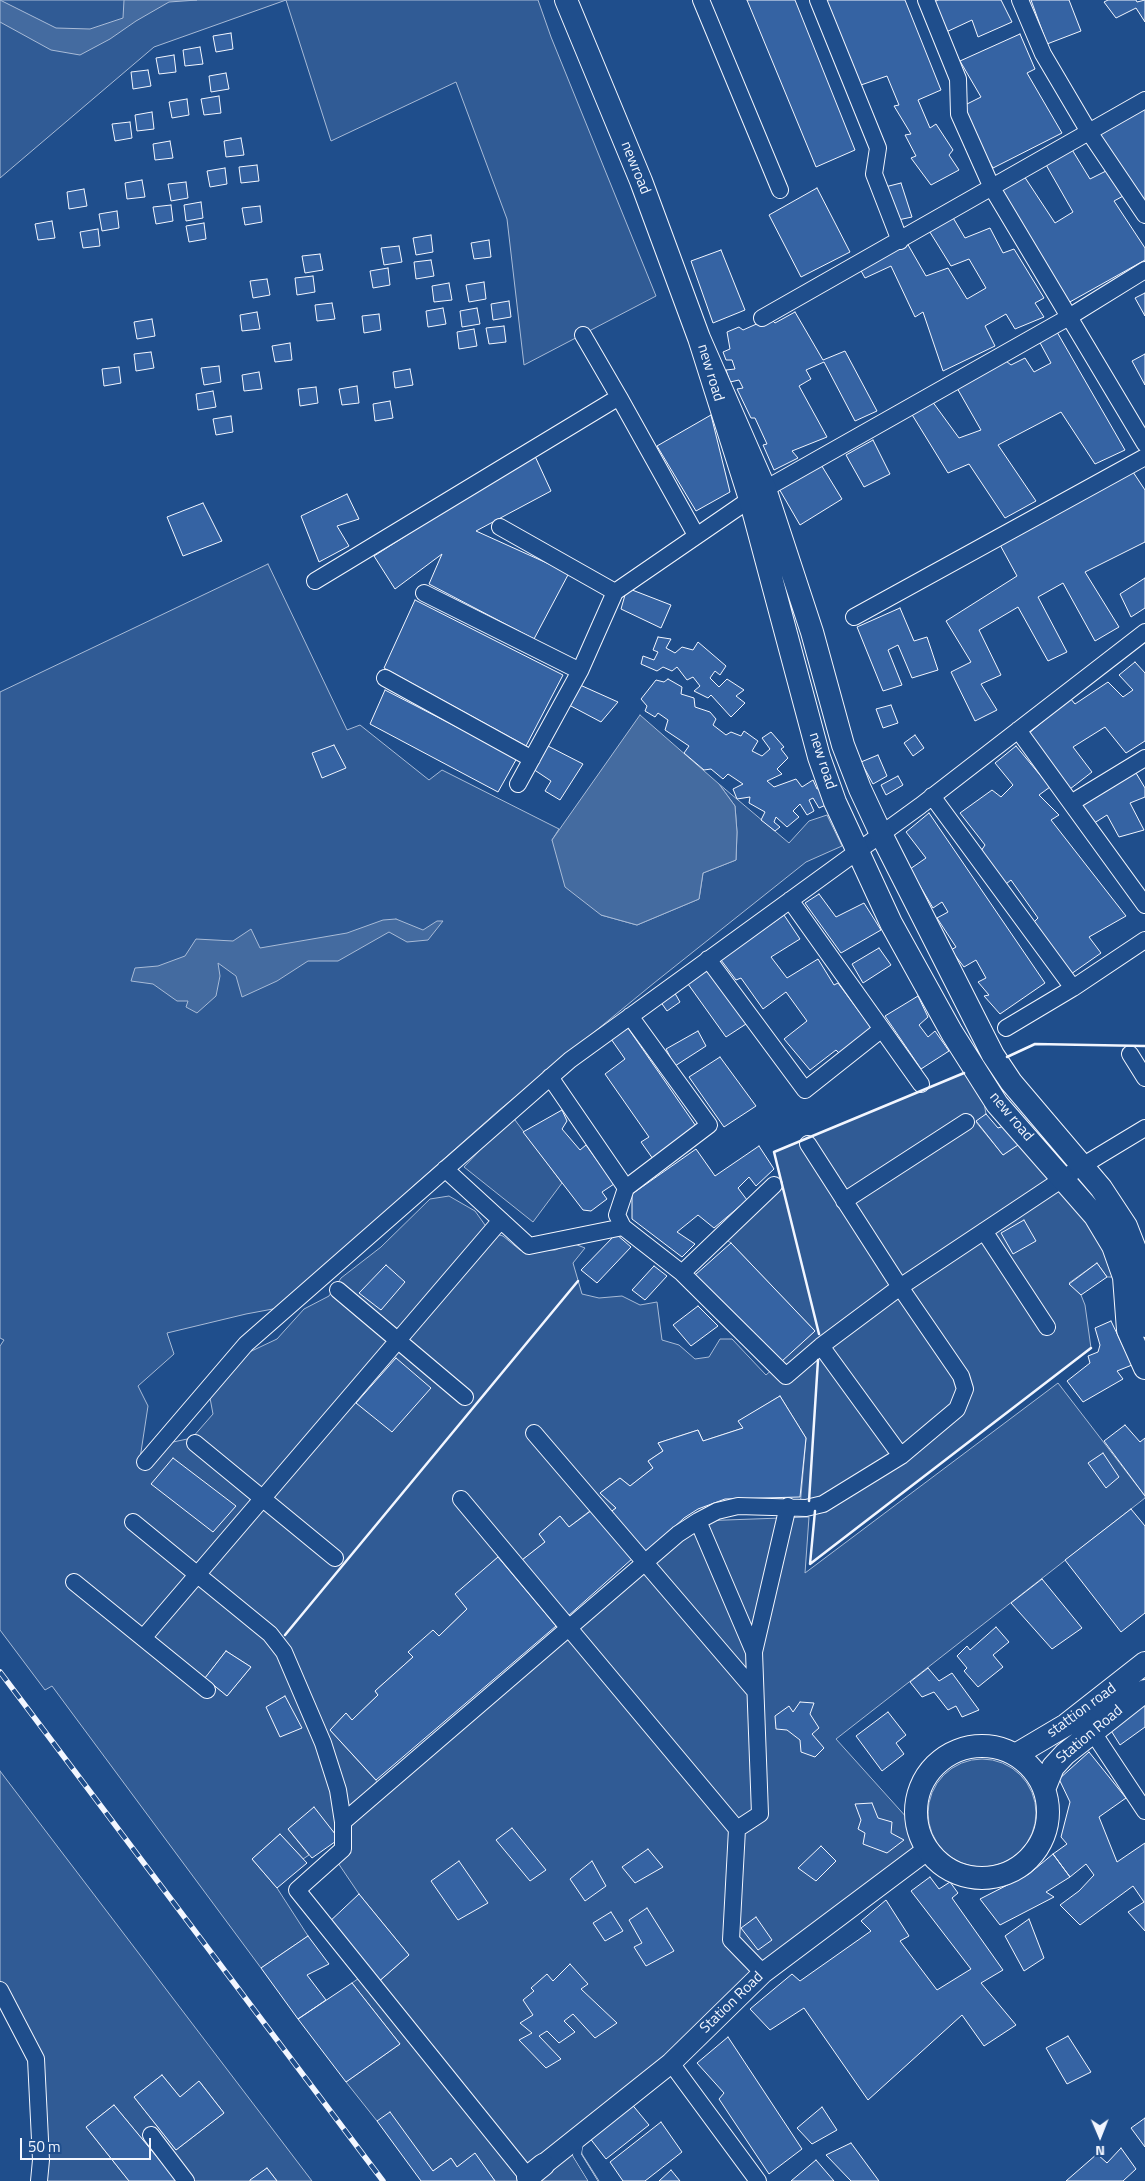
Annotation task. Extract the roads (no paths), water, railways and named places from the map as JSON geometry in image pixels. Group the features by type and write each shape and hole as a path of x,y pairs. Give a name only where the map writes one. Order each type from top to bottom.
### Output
{"main road":[{"name":"newroad","path":"566,0 641,181 699,338"},
{"name":"new road","path":"699,338 812,632 843,745 860,789 993,1054 1011,1082 1101,1188 1126,1226 1134,1260 1144,1284 1145,1326"},
{"name":"new road","path":"758,494 819,757 835,802 891,923 952,1033 997,1104 1095,1216 1113,1246 1134,1260"},
{"name":"new road","path":"1134,1260 1124,1278 1128,1330 1145,1368"},
{"name":"stattion road","path":"1016,1754 1066,1725 1145,1663"},
{"name":"Station Road","path":"1045,1787 1053,1767 1092,1731 1145,1690"},
{"path":"973,1746 996,1746 1016,1754 1045,1787 1050,1809 1047,1830 1038,1850 1023,1865 1004,1875 982,1879 961,1876 942,1865 927,1850 918,1829 915,1807 921,1785 933,1766 951,1753 973,1746"}],"street":[{"path":"701,0 780,190"},
{"path":"818,0 878,148 874,174 900,241"},
{"path":"926,0 958,79 959,114 992,188 1145,444"},
{"path":"1020,0 1043,54 1089,132 1145,215"},
{"path":"762,318 1145,100"},
{"path":"518,784 580,671 615,592 758,494 1070,316 1145,270"},
{"path":"583,335 696,535"},
{"path":"316,581 619,397"},
{"path":"854,617 1145,457"},
{"path":"500,527 615,592"},
{"path":"424,593 580,671"},
{"path":"145,1462 246,1344 570,1060 881,834 1145,632"},
{"path":"385,678 532,759"},
{"path":"1018,730 1145,905"},
{"path":"1071,803 1145,758"},
{"path":"932,796 1073,988"},
{"path":"790,900 921,1084"},
{"path":"1006,1028 1073,988 1145,940"},
{"path":"708,959 805,1090 882,1029"},
{"path":"630,1016 709,1125 626,1188 617,1215 623,1227 682,1274 786,1376 821,1346 900,1287 1082,1166 1145,1128"},
{"path":"1130,1054 1145,1078"},
{"path":"550,1078 626,1188"},
{"path":"844,1201 966,1122"},
{"path":"342,1822 678,1534 717,1511 738,1506 806,1508 823,1504 902,1456 957,1409 965,1390 961,1376 900,1287 808,1144"},
{"path":"445,1169 528,1246 623,1227"},
{"path":"682,1274 774,1185"},
{"path":"143,1638 501,1220"},
{"path":"984,1231 1047,1327"},
{"path":"338,1290 465,1397"},
{"path":"821,1346 902,1456"},
{"path":"534,1433 755,1691"},
{"path":"195,1443 335,1558"},
{"path":"461,1499 737,1829 731,1940 762,1973"},
{"path":"737,1829 760,1814 754,1652 788,1506"},
{"path":"698,1521 754,1652"},
{"path":"132,1522 270,1634 284,1652 323,1743 338,1790 342,1822 343,1849 297,1890 535,2176"},
{"path":"74,1582 207,1690"},
{"path":"1092,1731 1145,1811"},
{"name":"Station Road","path":"535,2176 587,2130 671,2063 762,1973 927,1850"},
{"path":"0,1990 36,2058 41,2160 39,2181"},
{"path":"671,2063 758,2181"},
{"path":"151,2135 186,2181"}],"lane":[{"path":"587,2130 580,2142 577,2154 593,2181"}],"railway":[{"path":"0,1672 383,2181"}]}
